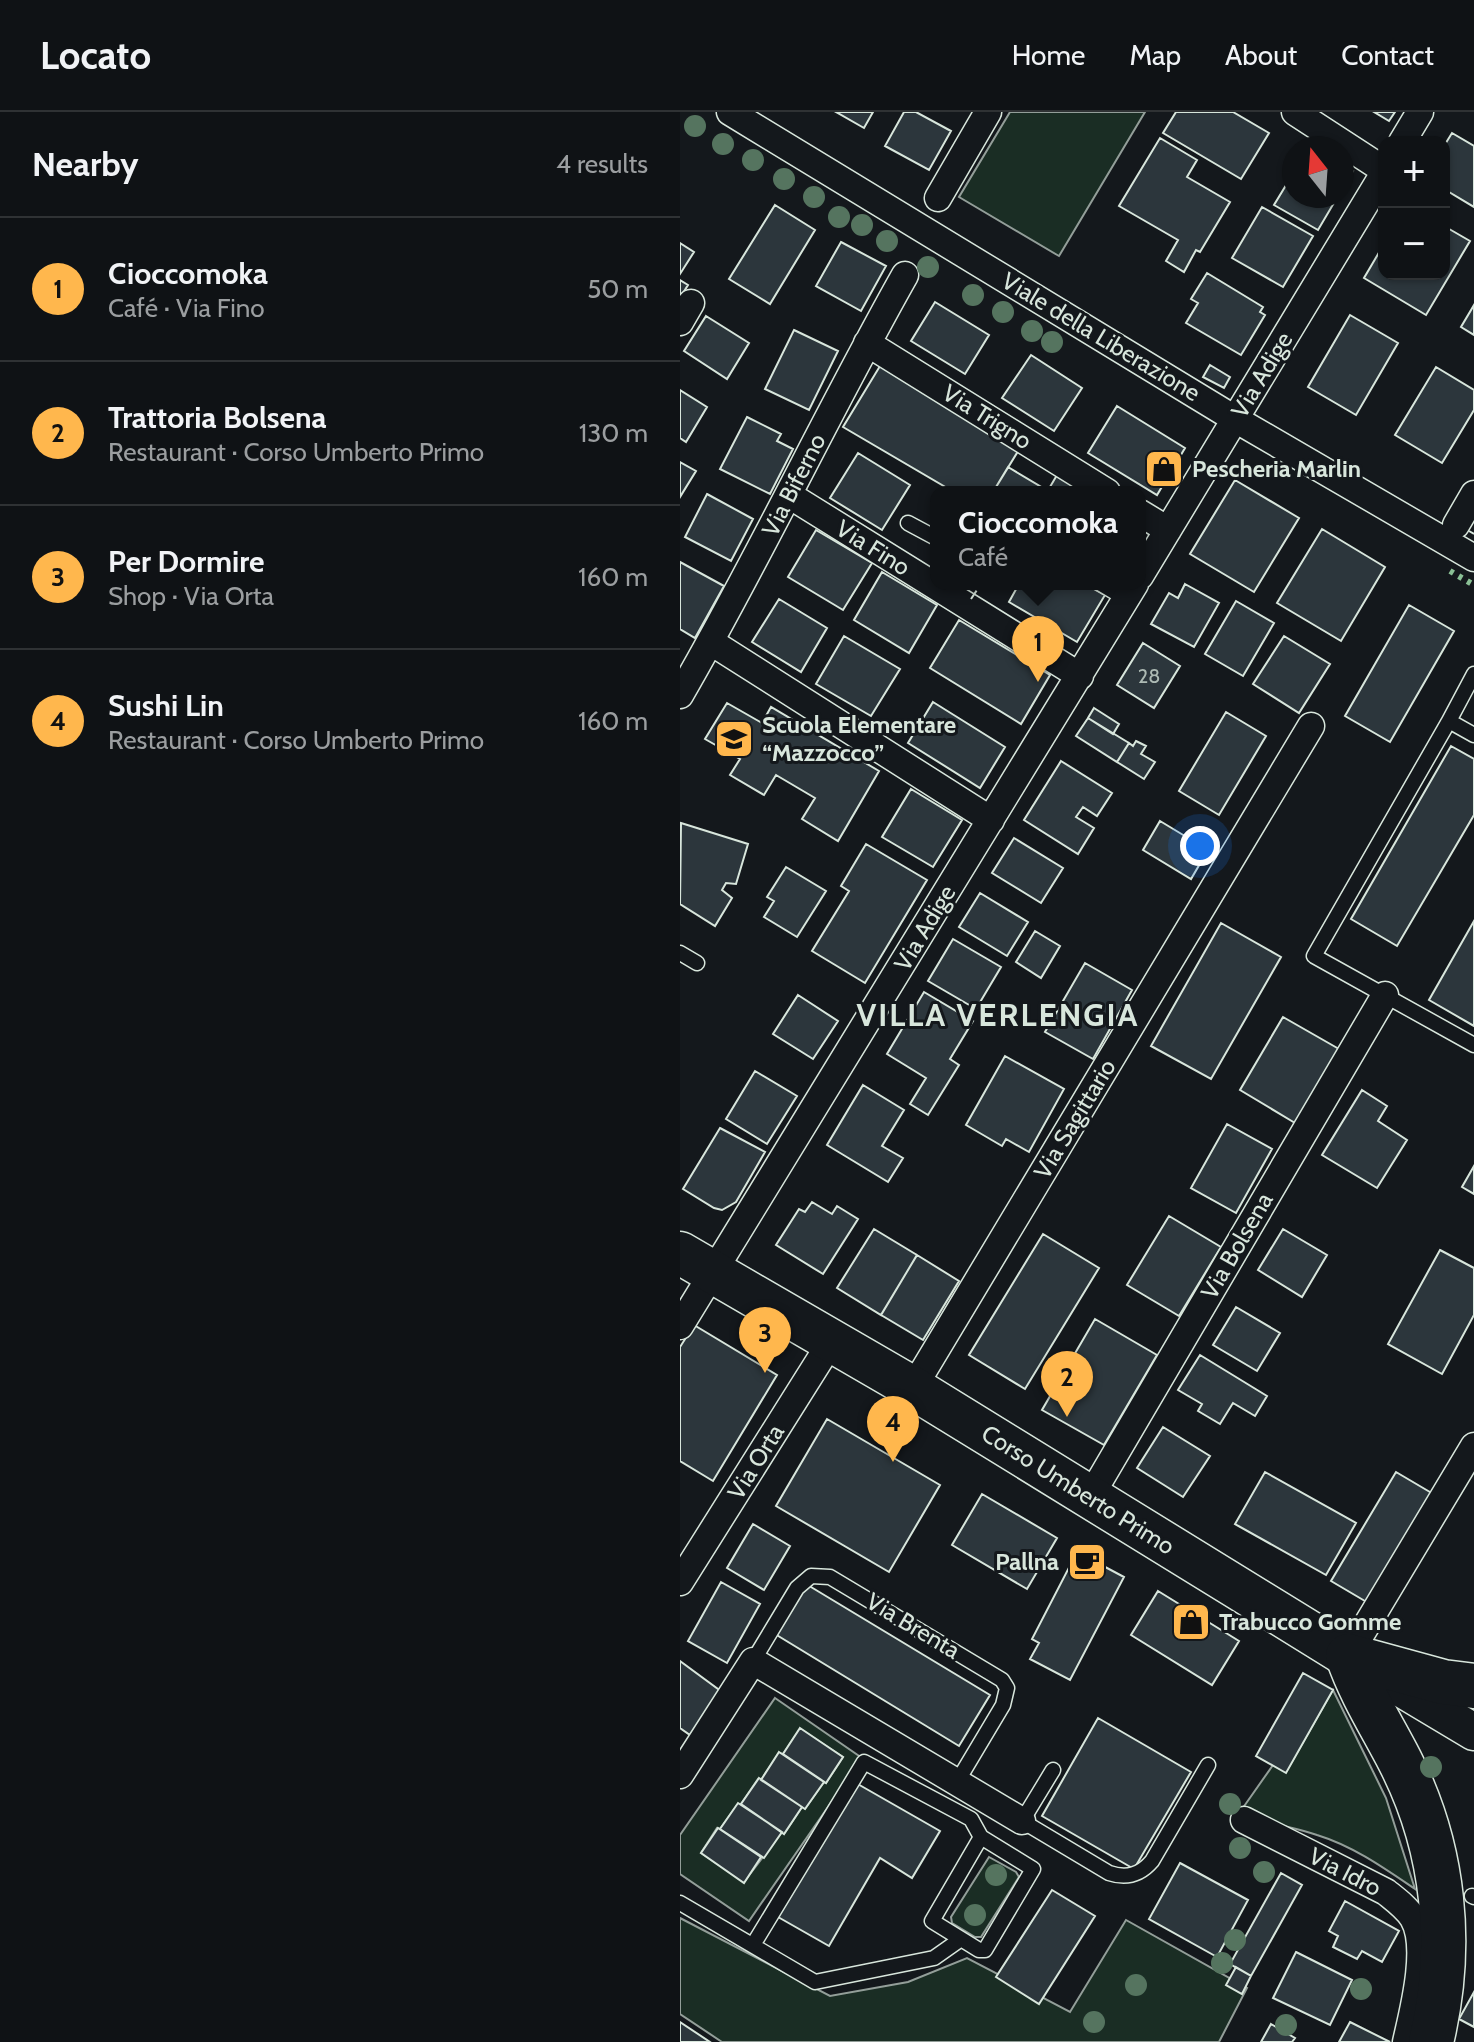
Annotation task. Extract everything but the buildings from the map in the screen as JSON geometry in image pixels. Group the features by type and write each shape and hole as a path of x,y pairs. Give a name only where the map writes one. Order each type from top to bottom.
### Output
{"highway":[{"path":"1348,1656 1443,1682 1474,1686"},
{"path":"1348,1656 1360,1688 1412,1788 1432,1848 1463,1899 1443,1968 1431,2042"}],"main road":[{"name":"Corso Umberto Primo","path":"697,1263 913,1388 1474,1732"}],"street":[{"name":"Viale della Liberazione","path":"730,112 1235,419 1474,558"},
{"path":"938,198 988,112"},
{"path":"1295,112 1378,167"},
{"path":"1406,136 1420,112"},
{"name":"Via Adige","path":"1146,566 1378,181"},
{"name":"Via Biferno","path":"680,695 905,275"},
{"name":"Via Trigno","path":"867,343 1097,486"},
{"name":"Via Fino","path":"789,495 930,583"},
{"path":"1146,517 1168,530"},
{"name":"Via Fino","path":"942,590 1080,676"},
{"name":"Via Adige","path":"680,1326 697,1263 991,820 1131,592"},
{"path":"711,642 991,820"},
{"name":"Via Sagittario","path":"913,1388 1311,726"},
{"name":"Via Bolsena","path":"1090,1497 1385,995"},
{"name":"Via Orta","path":"680,1582 831,1342"},
{"path":"1348,1656 1474,1446"},
{"path":"753,1661 1022,1821"},
{"name":"Via Brenta","path":"680,1775 753,1661"},
{"name":"Via Idro","path":"1244,1820 1386,1892 1414,1920 1419,1959 1415,2001 1406,2042"}],"lane":[{"path":"908,523 930,535"},
{"path":"1474,674 1314,956 1474,1045"},
{"path":"1449,721 1474,735"},
{"path":"680,953 697,963"},
{"name":"Via Brenta","path":"753,1661 797,1588 811,1576 830,1577 1002,1680 1007,1688 1003,1705 957,1782"},
{"path":"753,1945 864,1762 971,1819 981,1837 1030,1866 1032,1873 988,1947 979,1950 934,1923 933,1917 981,1837"},
{"path":"1053,1770 1022,1821 1109,1873 1124,1877 1139,1873 1152,1861 1208,1765"},
{"path":"680,1903 815,1982 934,1958 961,1939"}],"green space":[{"path":"1010,112 1145,112 1059,256 959,197"},
{"path":"1333,1690 1386,1798 1415,1889 1343,1845 1240,1812 1273,1765 1286,1772"},
{"path":"775,1698 862,1758 749,1921 680,1874 680,1835","holes":["800,1729 843,1757 826,1783 805,1809 802,1807 744,1882 701,1853 717,1828 720,1829 758,1779 761,1780 779,1753 783,1754"]},
{"path":"989,1857 1016,1872 1019,1877 981,1937 975,1937 952,1923 951,1917"},
{"path":"680,1918 830,1996 908,1982 967,1958 1070,2012 1126,1920 1247,1988 1219,2042 722,2042 680,2014"}],"hedge":[{"path":"1450,571 1474,585"}],"fence":[{"path":"1469,531 1474,534"},
{"path":"971,599 977,590"}],"place":[{"name":"Pescheria Marlin","path":"1164,469"},
{"name":"Cioccomoka","path":"1038,682"},
{"name":"Scuola Elementare “Mazzocco”","path":"734,739"},
{"name":"Per Dormire","path":"765,1373"},
{"name":"Trattoria Bolsena","path":"1067,1417"},
{"name":"Sushi Lin","path":"893,1462"},
{"name":"Pallna","path":"1087,1562"},
{"name":"Trabucco Gomme","path":"1191,1622"}],"district":[{"name":"VILLA VERLENGIA","path":"998,1015"}]}
